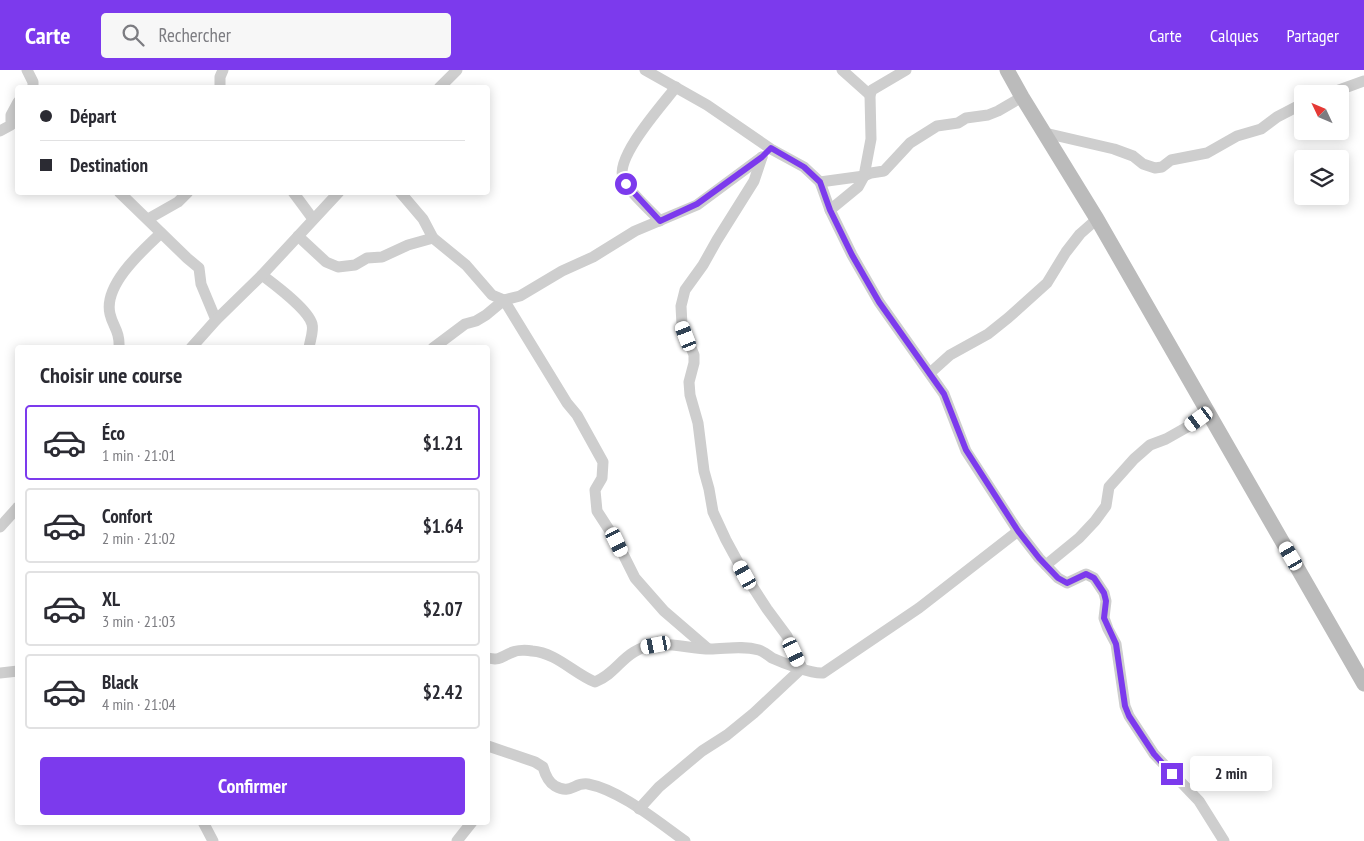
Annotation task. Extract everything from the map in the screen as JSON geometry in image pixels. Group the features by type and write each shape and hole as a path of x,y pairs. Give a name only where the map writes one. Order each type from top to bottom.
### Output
{"main road":[{"path":"1007,70 1097,219 1364,684"}],"street":[{"path":"27,70 33,85"},
{"path":"220,85 220,77 223,70"},
{"path":"441,85 457,70"},
{"path":"645,70 707,105 766,153 804,167 820,182 830,210 852,255 879,302 944,394 966,450 1018,531 1058,578 1067,583 1086,574 1094,578 1100,586 1106,601 1104,618 1116,644 1125,706 1129,716 1154,754 1199,801 1224,841"},
{"path":"842,70 870,95"},
{"path":"830,210 858,187 864,176 871,139 870,95 872,90 906,70"},
{"path":"1349,86 1364,81"},
{"path":"660,221 626,184 622,173 629,150 676,87"},
{"path":"820,182 864,176 884,171 910,143 937,126 958,123 966,118 988,115 1022,97"},
{"path":"0,131 11,125 11,115 15,108"},
{"path":"1045,133 1114,149 1134,156 1143,164 1155,168 1162,167 1171,160 1207,153 1237,136 1261,129 1277,117 1294,108"},
{"path":"436,345 465,324 476,321 486,315 504,300 520,296 562,271 593,257 635,231 697,204 766,153"},
{"path":"766,153 754,181 703,266 686,290 681,306 682,325 694,355 689,382 690,395 698,424 704,471 713,512 745,575 787,636 802,668"},
{"path":"122,195 199,268 201,284 216,320"},
{"path":"148,219 169,208 184,195"},
{"path":"295,195 313,219"},
{"path":"194,345 336,195"},
{"path":"402,195 422,219 433,238 466,265 492,296 504,300 567,403 577,415 603,462 602,478 595,490 597,512 617,542 635,578 664,611 709,649"},
{"path":"930,374 950,355 994,329 1047,283 1080,234 1097,219"},
{"path":"119,345 120,339 110,314 109,305 113,293 132,261 161,233"},
{"path":"298,236 326,262 338,267 355,265 367,258 382,257 408,244 433,238"},
{"path":"262,274 309,317 313,330 310,345"},
{"path":"1046,565 1079,538 1095,521 1106,506 1108,487 1134,459 1150,445 1166,439 1209,412"},
{"path":"0,527 15,510"},
{"path":"490,659 494,660 505,657 514,651 533,651 550,655 564,662 583,677 595,682 605,677 634,652 656,645 681,645 709,649 728,647 762,651 773,658 815,673 823,673 919,608 1018,531"},
{"path":"639,809 659,787 702,751 727,735 754,713 802,668"},
{"path":"0,673 15,671"},
{"path":"490,749 535,762 542,767 546,777 554,785 564,790 572,790 578,785 586,784 609,791 685,841"},
{"path":"205,825 213,841"},
{"path":"457,841 470,825"}],"route":[{"path":"626,184 660,221 697,204 762,157 771,148 804,167 820,182 830,210 852,255 879,302 944,394 966,450 1018,531 1039,558 1058,578 1067,583 1086,574 1094,578 1100,586 1106,601 1104,618 1116,644 1125,706 1129,716 1154,754 1172,774"}]}
